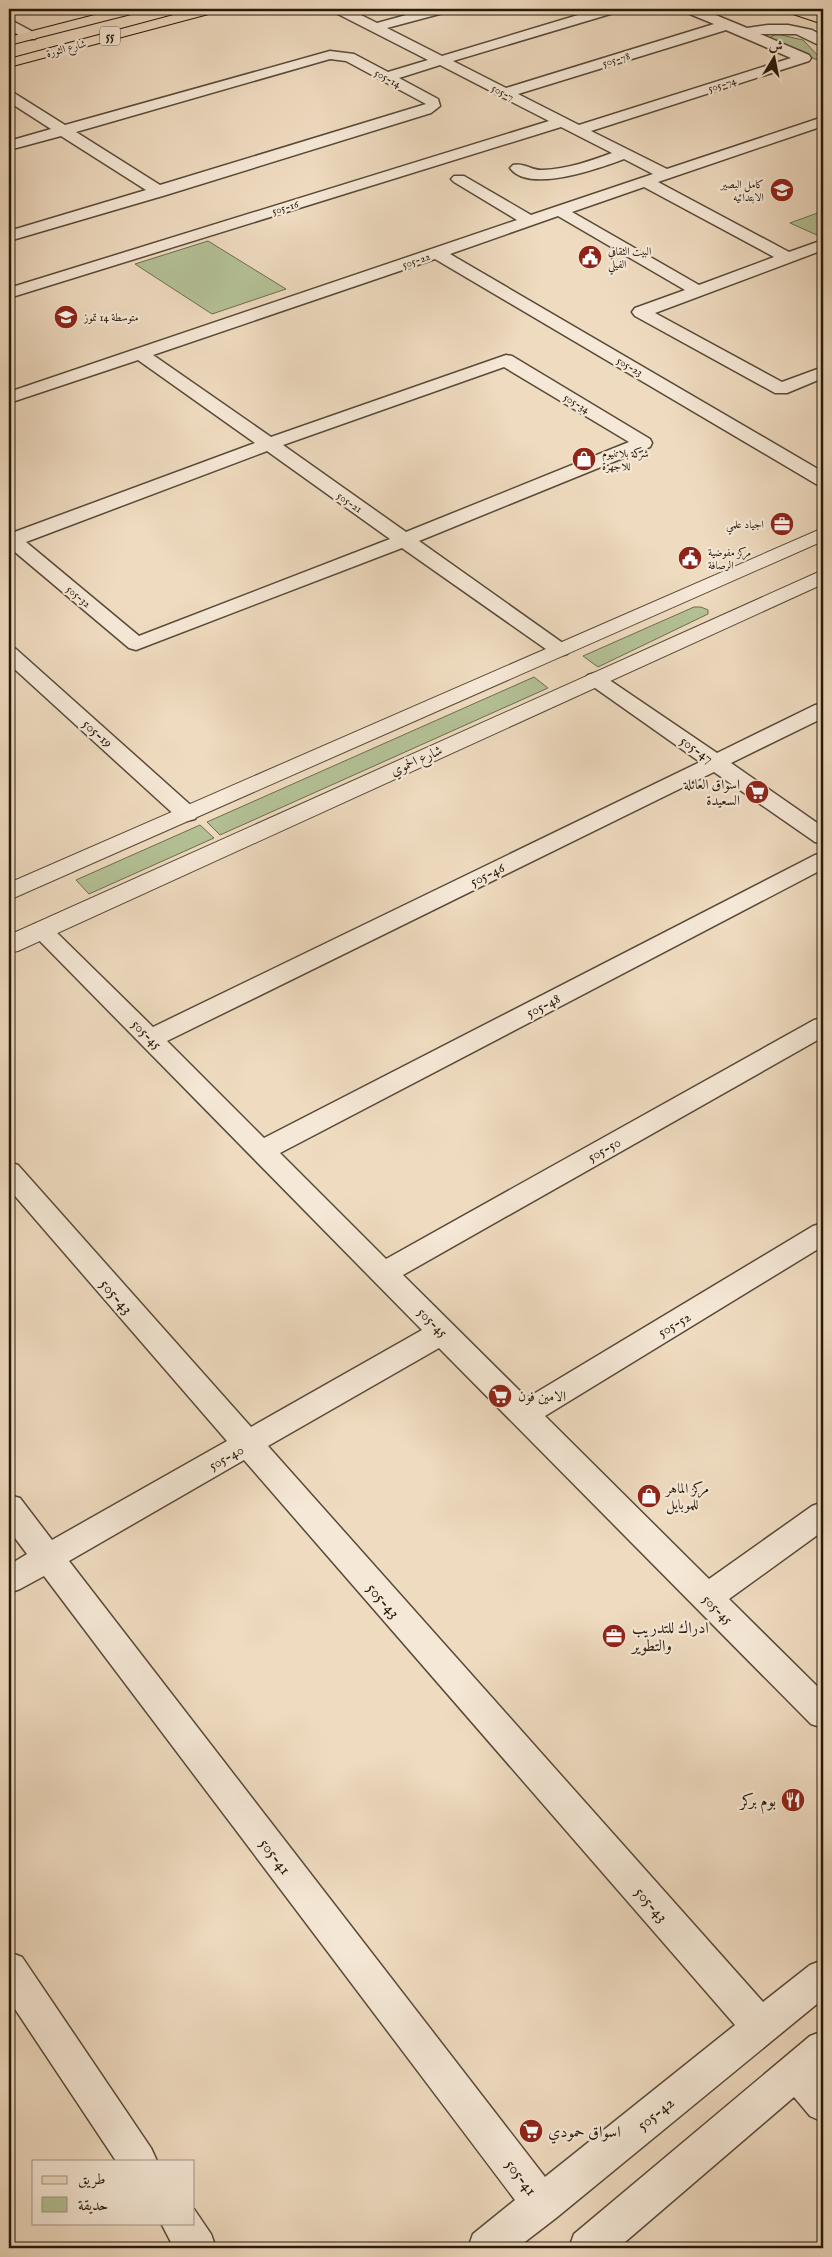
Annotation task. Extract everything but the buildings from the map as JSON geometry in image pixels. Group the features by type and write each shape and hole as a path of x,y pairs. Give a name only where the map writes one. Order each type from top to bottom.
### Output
{"main road":[{"name":"شارع الثورة","path":"9,41 134,9"},
{"name":"شارع الثورة","path":"9,63 211,9"},
{"path":"792,9 823,20"}],"street":[{"name":"505-7","path":"339,9 667,175"},
{"path":"376,28 442,9"},
{"path":"386,77 612,9"},
{"name":"505-74","path":"578,130 804,58 690,9"},
{"path":"9,23 30,36"},
{"name":"505-78","path":"505,93 727,25"},
{"path":"746,33 765,29 784,29 808,33 823,43"},
{"name":"505-14","path":"9,146 330,55 349,57 433,102 432,106 426,110 160,192"},
{"path":"9,96 160,192"},
{"name":"505-16","path":"9,293 562,122"},
{"name":"505-22","path":"9,398 823,122"},
{"path":"799,130 815,137"},
{"path":"518,168 531,174 543,174 585,168 625,154"},
{"path":"459,179 530,221"},
{"path":"646,182 788,258"},
{"path":"9,236 160,192"},
{"path":"560,211 698,291"},
{"path":"823,245 641,312 781,389 823,372"},
{"name":"505-23","path":"438,253 823,480"},
{"name":"505-21","path":"141,354 560,650"},
{"name":"505-34","path":"269,444 506,360 643,443 404,540"},
{"name":"505-32","path":"269,444 12,540 136,644 404,540"},
{"path":"9,892 823,534"},
{"name":"شارع الحموي","path":"9,945 823,576"},
{"path":"707,585 748,610"},
{"name":"505-19","path":"9,653 187,814"},
{"name":"505-47","path":"595,679 823,837"},
{"name":"505-46","path":"151,1038 823,710"},
{"name":"505-48","path":"263,1150 823,860"},
{"name":"505-45","path":"41,930 263,1150 823,1714"},
{"name":"505-50","path":"384,1273 823,1026"},
{"name":"505-43","path":"9,1172 761,2027"},
{"name":"505-52","path":"525,1414 823,1233"},
{"name":"505-40","path":"9,1580 443,1332"},
{"name":"505-41","path":"9,1507 542,2204"},
{"path":"707,1597 823,1515"},
{"path":"9,1969 137,2160"},
{"name":"505-42","path":"487,2248 823,1977"},
{"path":"588,2248 810,2061 823,2103"},
{"path":"181,2224 197,2248"}],"green space":[{"path":"777,34 803,40 823,61 766,39"},
{"path":"823,211 823,235 819,236 790,223"},
{"path":"208,241 286,289 212,314 135,264"},
{"path":"694,607 708,610 708,614 598,667 583,656"},
{"path":"534,677 548,688 220,835 207,822"},
{"path":"200,825 214,838 89,894 76,880"}],"place":[{"name":"كامل البصير الابتدائيه","path":"782,190"},
{"name":"البيت الثقافي الفيلي","path":"590,257"},
{"name":"متوسطة 14 تموز","path":"66,317"},
{"name":"شركة بلاتنيوم للاجهزة","path":"584,459"},
{"name":"اجياد علمي","path":"782,524"},
{"name":"مركز مفوضية الرصافة","path":"690,558"},
{"name":"اسواق العائلة السعيدة","path":"757,792"},
{"name":"الامين فون","path":"500,1396"},
{"name":"مركز الماهر للموبايل","path":"649,1496"},
{"name":"ادراك للتدريب والتطوير","path":"614,1636"},
{"name":"بوم بركر","path":"793,1800"},
{"name":"اسواق حمودي","path":"531,2131"}]}
